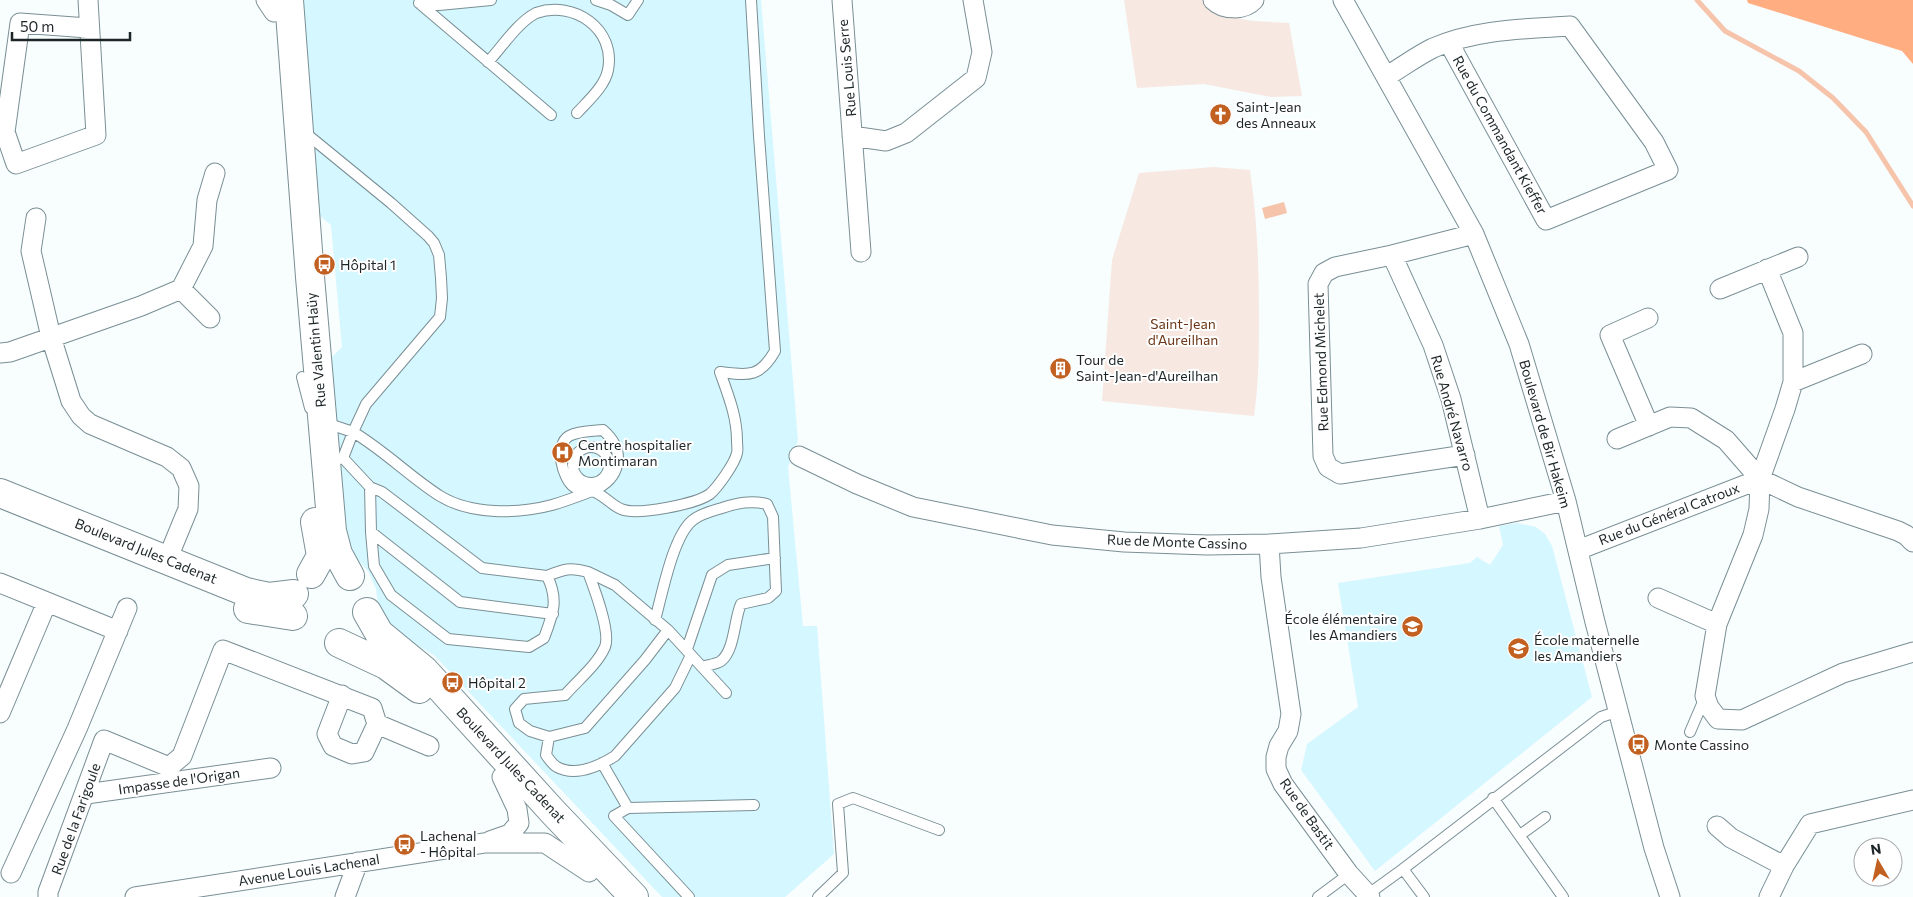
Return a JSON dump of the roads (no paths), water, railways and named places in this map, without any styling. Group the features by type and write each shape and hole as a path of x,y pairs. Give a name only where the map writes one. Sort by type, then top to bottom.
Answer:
{"street":[{"path":"88,0 88,28 96,135 16,164 6,132 20,23 88,28"},
{"name":"Rue Louis Serre","path":"842,0 861,252"},
{"name":"Rue Louis Serre","path":"852,136 886,141 906,134 976,78 982,52 973,0"},
{"path":"1213,0 1215,3 1231,9 1250,4 1254,0"},
{"name":"Boulevard de Bir Hakeim","path":"1343,0 1474,234 1519,344 1566,501 1654,848 1670,897"},
{"name":"Rue Valentin Haüy","path":"276,3 298,128 322,422 334,459 332,532 338,554 350,576"},
{"name":"Rue Valentin Haüy","path":"276,3 302,377 315,527 321,556 310,618"},
{"name":"Rue du Commandant Kieffer","path":"1387,76 1433,48 1449,43 1491,32 1570,26 1654,142 1668,170 1546,220 1449,43"},
{"path":"0,353 10,352 141,306 182,288 203,246 207,200 215,173"},
{"path":"36,218 31,251 51,337 71,401 81,416 90,424 167,457 181,468 189,486 188,510 167,560"},
{"name":"Rue Edmond Michelet","path":"1465,455 1340,474 1328,467 1323,456 1318,284 1324,273 1335,266 1474,234"},
{"name":"Rue André Navarro","path":"1392,254 1433,346 1451,398 1480,519"},
{"path":"1720,289 1798,257"},
{"path":"1767,269 1793,333 1793,382 1760,479 1759,509 1753,534 1716,624 1705,696 1709,707 1718,719 1742,720 1843,673 1913,652"},
{"path":"182,288 210,318"},
{"path":"1648,318 1610,336 1648,426"},
{"path":"1793,382 1862,354"},
{"path":"1617,439 1670,418 1690,418 1726,440 1760,479 1798,497 1898,531 1906,535 1913,542"},
{"name":"Rue de Monte Cassino","path":"799,456 857,484 913,507 1052,535 1124,542 1207,545 1269,544 1362,538 1480,519 1566,501"},
{"name":"Rue du Général Catroux","path":"1578,550 1760,479"},
{"name":"Boulevard Jules Cadenat","path":"0,493 246,592 269,597 310,618 409,680 433,702 613,897"},
{"name":"Boulevard Jules Cadenat","path":"0,511 239,606 261,612 310,618"},
{"name":"Rue de Bastit","path":"1269,544 1271,577 1291,714 1288,731 1279,746 1276,769 1283,784 1349,874 1369,896"},
{"path":"350,576 343,572 329,570 310,618 355,634 362,626 367,612"},
{"name":"Boulevard Jules Cadenat","path":"350,576 364,591 367,612 378,633 424,670 553,812 634,897"},
{"path":"0,583 118,631"},
{"path":"1658,598 1716,624"},
{"path":"0,713 5,685 47,602"},
{"path":"11,873 77,729 127,608"},
{"path":"77,729 104,740 166,775 182,756 223,650 342,695 372,708 377,724 364,752 352,754 333,746 327,734 342,695"},
{"path":"377,724 429,746"},
{"name":"Rue de la Farigoule","path":"48,897 48,892 86,794 104,740"},
{"name":"Impasse de l'Origan","path":"86,794 166,775 271,768"},
{"name":"Avenue Louis Lachenal","path":"484,843 510,834 519,822 517,809 502,777"},
{"path":"1769,897 1784,866 1810,824 1913,800"},
{"path":"1718,826 1731,838 1784,866"},
{"name":"Avenue Louis Lachenal","path":"135,897 187,893 358,862 484,843 545,843 589,872"},
{"path":"345,897 358,862"}],"lane":[{"path":"416,2 439,4 491,0"},
{"path":"596,0 611,5 628,15 638,0"},
{"path":"592,487 622,510 654,510 688,503 709,494 724,476 738,453 737,427 734,412 720,372 748,375 763,368 775,351 751,0"},
{"path":"416,2 551,115"},
{"path":"488,62 525,21 536,14 551,7 563,7 585,15 603,34 608,54 608,71 601,84 577,113"},
{"path":"298,128 391,203 428,236 439,255 442,298 440,317 366,404 353,432 334,459"},
{"path":"302,377 312,416 316,455 334,459 370,488 382,492 482,568 547,576 563,569 573,568 588,572 616,585 668,630 726,693"},
{"path":"322,422 353,432 440,496 463,507 501,512 552,505 608,482 617,467 617,450 616,445 603,430 572,434 566,438 561,454 565,473 570,482 580,490 592,487"},
{"path":"370,488 374,566 391,594 448,639 529,647 544,638 553,614 554,590 547,576"},
{"path":"655,620 678,538 692,520 706,513 736,504 755,501 767,504 773,517 776,591 768,598 741,604 737,613 729,651 721,661 702,667"},
{"path":"371,532 460,602 553,614"},
{"path":"549,737 546,755 555,766 570,772 602,764 615,756 675,688 689,652 712,575 728,565 775,558"},
{"path":"588,572 602,612 606,645 597,660 565,695 524,699 515,709 519,723 530,731 549,737 585,728 645,660 668,630"},
{"path":"1690,732 1705,696"},
{"path":"1369,896 1493,798 1601,717 1619,711"},
{"path":"602,764 628,808"},
{"path":"818,897 842,873 838,804 853,798 939,830"},
{"path":"1493,798 1563,897"},
{"path":"689,897 614,816 628,808 754,805"},
{"path":"1520,835 1545,817"},
{"path":"1403,868 1424,897"},
{"path":"1318,897 1349,874"}],"waterway":[{"path":"1697,0 1725,31 1799,71 1833,98 1866,132 1913,206"}],"place":[{"name":"Saint-Jean des Anneaux","path":"1220,115"},
{"name":"Hôpital 1","path":"324,265"},
{"name":"Tour de Saint-Jean-d'Aureilhan","path":"1060,368"},
{"name":"Centre hospitalier Montimaran","path":"562,453"},
{"name":"École élémentaire les Amandiers","path":"1413,627"},
{"name":"École maternelle les Amandiers","path":"1518,648"},
{"name":"Hôpital 2","path":"452,683"},
{"name":"Monte Cassino","path":"1638,745"},
{"name":"Lachenal - Hôpital","path":"404,844"}],"park label":[{"name":"Saint-Jean d'Aureilhan","path":"1183,332"}]}
